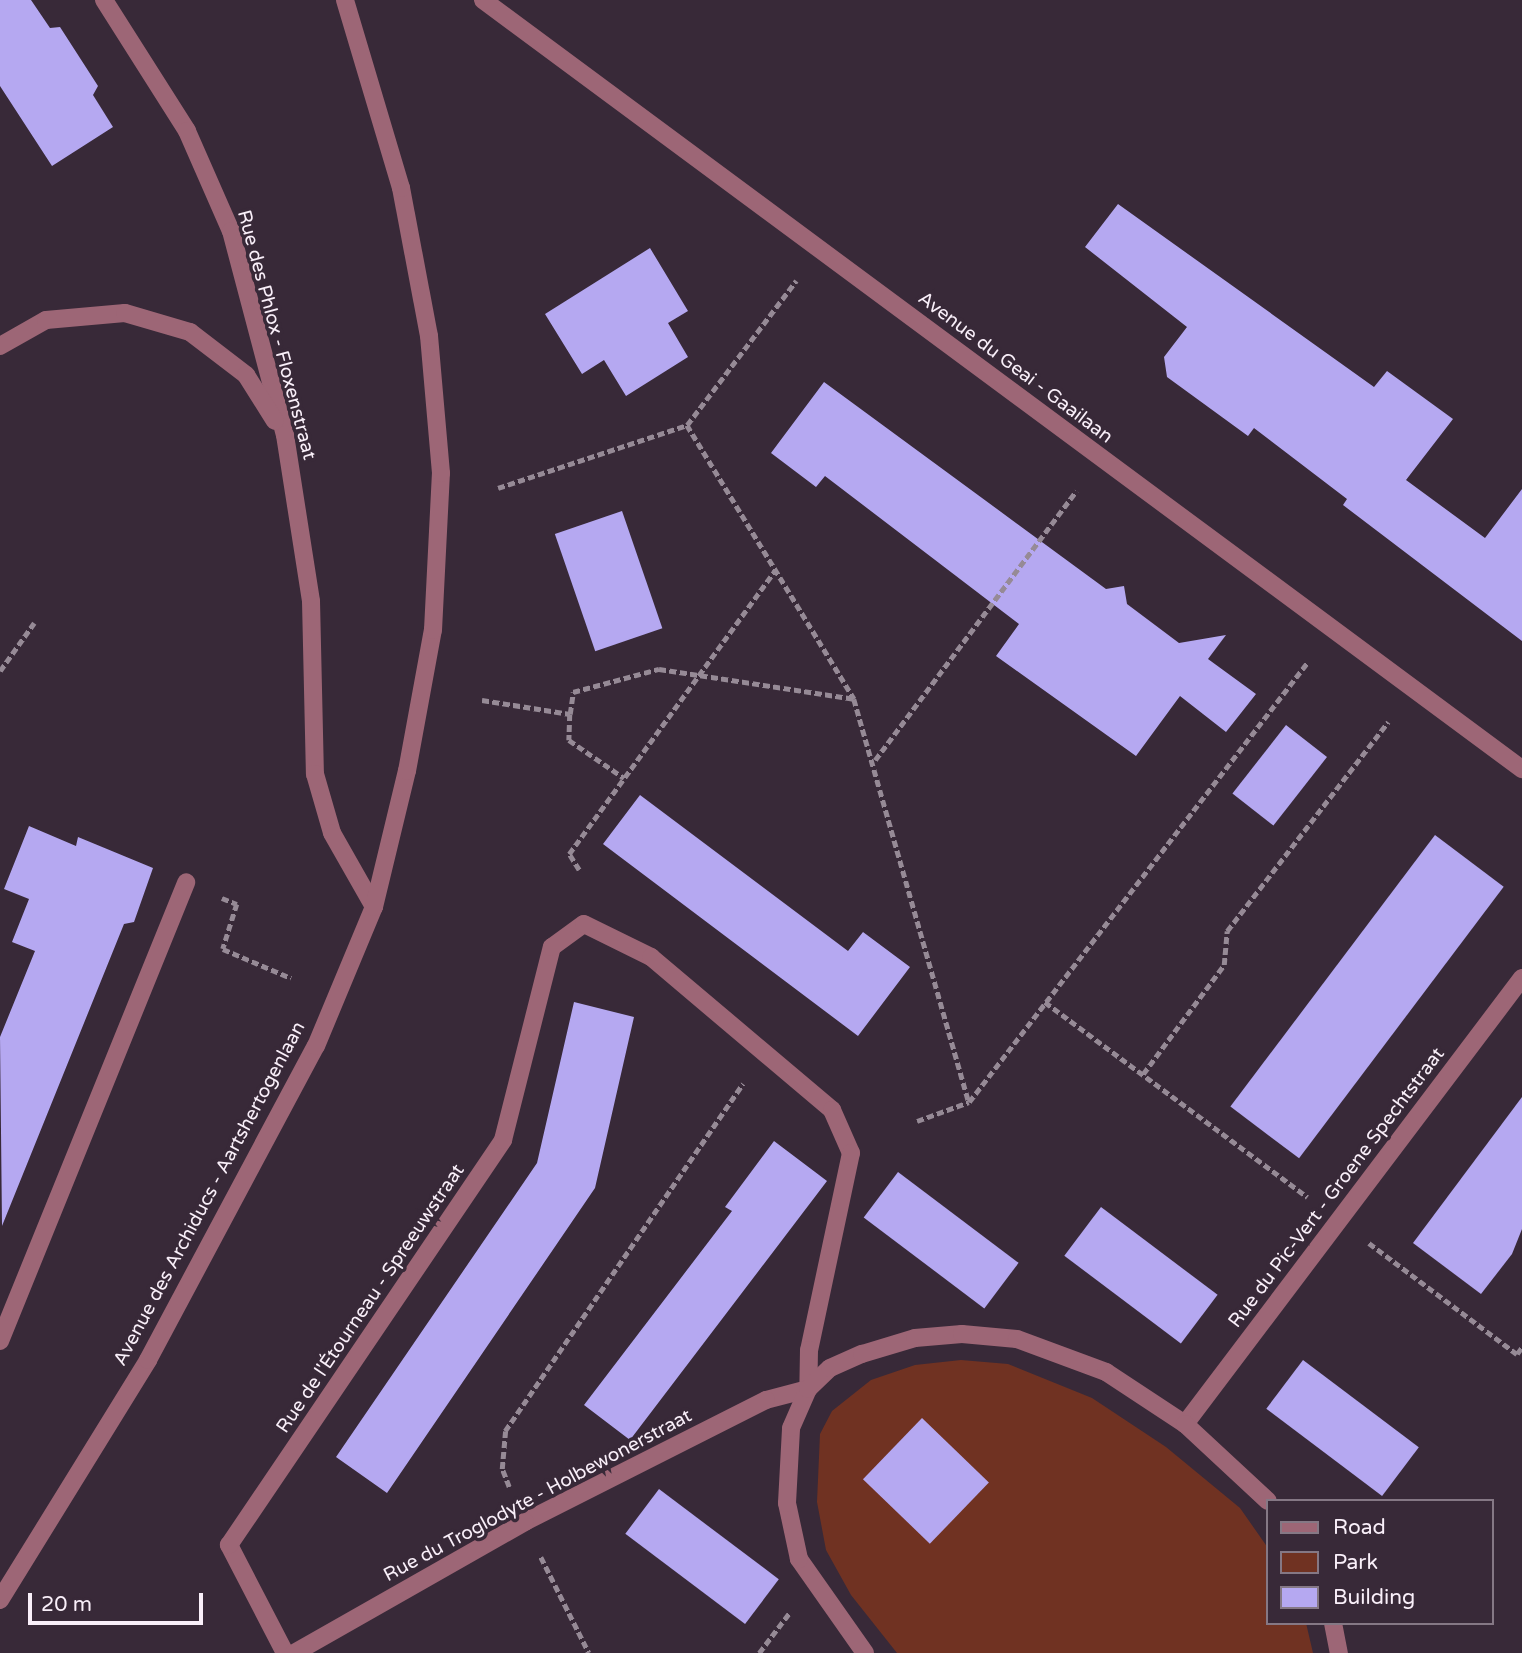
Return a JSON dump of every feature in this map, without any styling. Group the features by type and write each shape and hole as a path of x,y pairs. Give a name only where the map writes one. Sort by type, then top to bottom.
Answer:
{"street":[{"name":"Rue des Phlox - Floxenstraat","path":"104,0 187,131 231,231 285,435 311,601 315,774 332,833 374,906"},
{"name":"Avenue des Archiducs - Aartshertogenlaan","path":"0,1600 148,1360 257,1160 316,1046 374,906 433,630 441,473 429,336 401,188 345,0"},
{"name":"Avenue du Geai - Gaailaan","path":"483,0 1522,769"},
{"path":"0,346 46,320 78,314 125,313 190,332 246,375 285,435"},
{"path":"0,1341 186,882"},
{"name":"Rue de l'Étourneau - Spreeuwstraat","path":"285,1653 229,1545 503,1140 552,947 584,923 651,957 766,1051"},
{"name":"Rue du Pic-Vert - Groene Spechtstraat","path":"1185,1424 1522,978"},
{"path":"766,1051 832,1110 851,1153 809,1350 808,1389 791,1429 787,1503 799,1559 866,1653"},
{"path":"808,1389 830,1368 902,1342 989,1336 1017,1339 1106,1372 1185,1424 1266,1499"},
{"name":"Rue du Troglodyte - Holbewonerstraat","path":"294,1653 525,1522 766,1400 808,1389"},
{"path":"1333,1625 1339,1653"}],"path":[{"path":"498,488 687,425 796,281"},
{"path":"687,425 854,699 874,761 969,1102"},
{"path":"874,761 1076,491"},
{"path":"579,870 569,854 775,570"},
{"path":"0,671 34,623"},
{"path":"917,1121 969,1102 1307,663"},
{"path":"625,778 569,740 573,692 628,674 702,672 854,699"},
{"path":"482,700 570,714"},
{"path":"1143,1074 1224,965 1227,931 1388,723"},
{"path":"186,882 237,904 223,949 291,978"},
{"path":"1045,1002 1320,1206"},
{"path":"511,1492 502,1469 505,1431 766,1051"},
{"path":"1363,1238 1519,1354 1522,1347"},
{"path":"537,1549 589,1653"},
{"path":"759,1653 796,1602"}],"green space":[{"path":"961,1360 1008,1364 1092,1398 1166,1447 1240,1508 1266,1545 1266,1625 1306,1625 1313,1653 897,1653 851,1595 826,1550 817,1502 820,1434 832,1411 871,1380 915,1365"}],"building":[{"path":"0,0 31,0 50,28 60,27 98,86 93,95 113,127 52,166 0,86"},
{"path":"1118,204 1374,387 1387,371 1453,419 1406,480 1485,538 1522,489 1522,641 1343,505 1347,499 1254,428 1248,436 1167,377 1164,357 1187,327 1085,247"},
{"path":"650,248 688,311 668,323 688,357 626,396 604,360 582,374 545,314"},
{"path":"824,382 1106,589 1124,586 1127,604 1179,643 1226,635 1208,659 1256,694 1226,732 1180,696 1136,756 996,656 1019,624 825,476 816,487 771,453"},
{"path":"622,511 662,628 595,651 555,534"},
{"path":"1286,725 1327,757 1273,826 1232,794"},
{"path":"640,795 848,951 863,932 910,967 858,1036 603,844"},
{"path":"29,826 76,846 78,837 153,868 134,922 124,924 2,1226 0,1037 35,951 12,942 29,899 4,889"},
{"path":"1435,835 1504,887 1299,1158 1230,1107"},
{"path":"574,1002 634,1017 595,1188 387,1493 336,1457 537,1163"},
{"path":"1522,1097 1522,1229 1512,1254 1481,1294 1413,1243"},
{"path":"774,1141 827,1181 630,1440 584,1405 732,1211 725,1207"},
{"path":"898,1172 1019,1263 984,1308 864,1218"},
{"path":"1101,1207 1218,1295 1181,1344 1064,1256"},
{"path":"1303,1360 1419,1447 1382,1496 1266,1409"},
{"path":"922,1418 989,1483 930,1544 863,1479"},
{"path":"659,1489 779,1579 745,1624 625,1534"}]}
